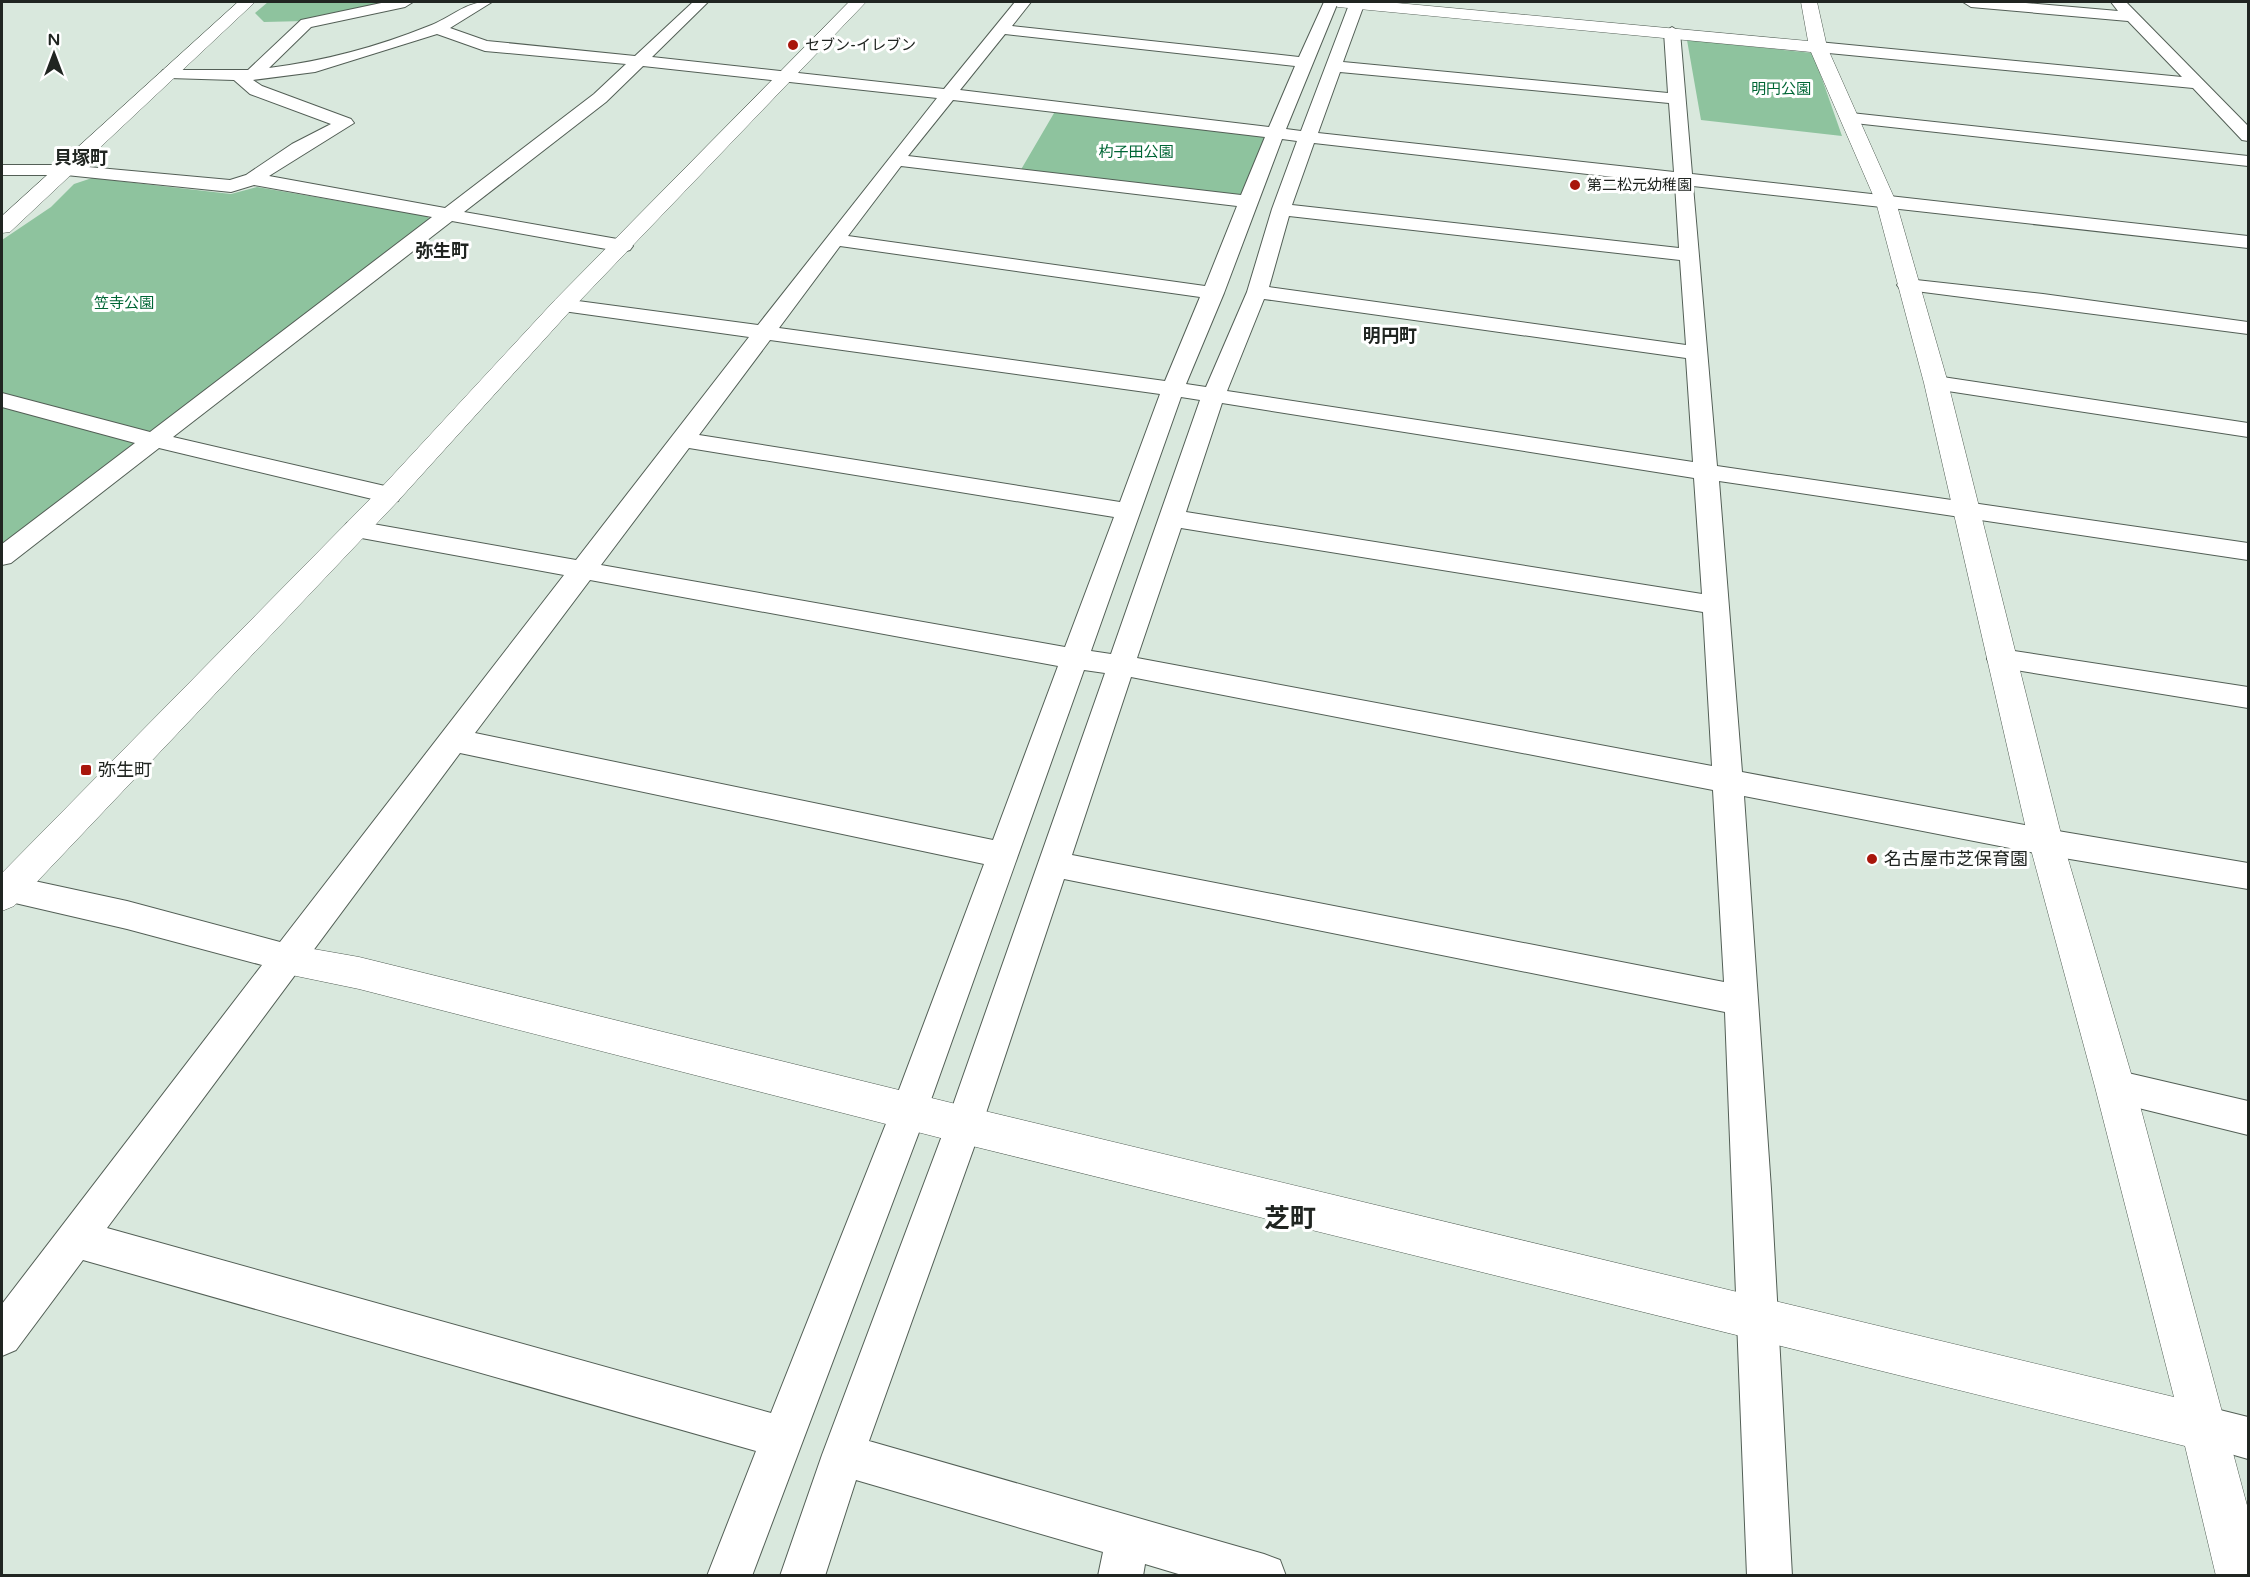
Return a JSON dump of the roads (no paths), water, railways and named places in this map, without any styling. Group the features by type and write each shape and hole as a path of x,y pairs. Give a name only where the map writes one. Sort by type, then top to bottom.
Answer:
{"street":[{"path":"2,226 66,170 247,2"},
{"path":"246,76 306,23 405,2"},
{"path":"169,73 246,76 315,67 379,49 437,29 484,2"},
{"path":"2,557 600,98 701,2"},
{"path":"4,890 389,495 563,305 858,2"},
{"path":"2,1336 285,960 948,93 1023,2"},
{"path":"729,1575 909,1111 1173,389 1214,293 1303,62 1331,2"},
{"path":"802,1575 843,1455 964,1125 1213,396 1257,292 1281,209 1333,66 1350,2 2198,84"},
{"path":"1809,2 1818,47 1886,202 1907,285 1936,383 2046,842 2115,1087 2241,1575"},
{"path":"1971,2 2133,17"},
{"path":"2118,2 2248,136"},
{"path":"437,29 485,46 789,75 1307,137 2248,242"},
{"path":"999,29 1303,62"},
{"path":"1672,32 1707,472 1761,1318 1770,1575"},
{"path":"1333,66 1678,99"},
{"path":"2,170 66,170 231,186 253,179 298,148 345,123 256,90 246,76"},
{"path":"1851,118 2248,161"},
{"path":"898,160 1250,202"},
{"path":"253,179 622,246"},
{"path":"1281,209 1690,255"},
{"path":"837,240 1214,293"},
{"path":"1907,285 2043,300 2248,328"},
{"path":"1257,292 1698,353"},
{"path":"563,305 767,331 1173,389 1707,472 2248,551"},
{"path":"1936,383 2248,430"},
{"path":"2,400 154,440 389,495"},
{"path":"683,441 1128,511"},
{"path":"1172,518 1715,605"},
{"path":"356,529 1121,665 2046,842 2248,876"},
{"path":"2001,659 2248,698"},
{"path":"453,740 1002,855"},
{"path":"1053,864 1740,1000"},
{"path":"4,890 127,915 264,950 285,960 359,973 964,1125 2248,1438"},
{"path":"2115,1087 2248,1118"},
{"path":"76,1239 782,1437"},
{"path":"843,1455 1124,1556 1264,1575"}],"place":[{"name":"セブン-イレブン","path":"793,45"},
{"name":"第二松元幼稚園","path":"1575,185"},
{"name":"弥生町","path":"86,770"},
{"name":"名古屋市芝保育園","path":"1872,859"}],"district":[{"name":"貝塚町","path":"81,158"},
{"name":"弥生町","path":"442,251"},
{"name":"明円町","path":"1390,336"},
{"name":"芝町","path":"1290,1218"}],"park label":[{"name":"明円公園","path":"1781,89"},
{"name":"杓子田公園","path":"1136,152"},
{"name":"笠寺公園","path":"124,303"}]}
